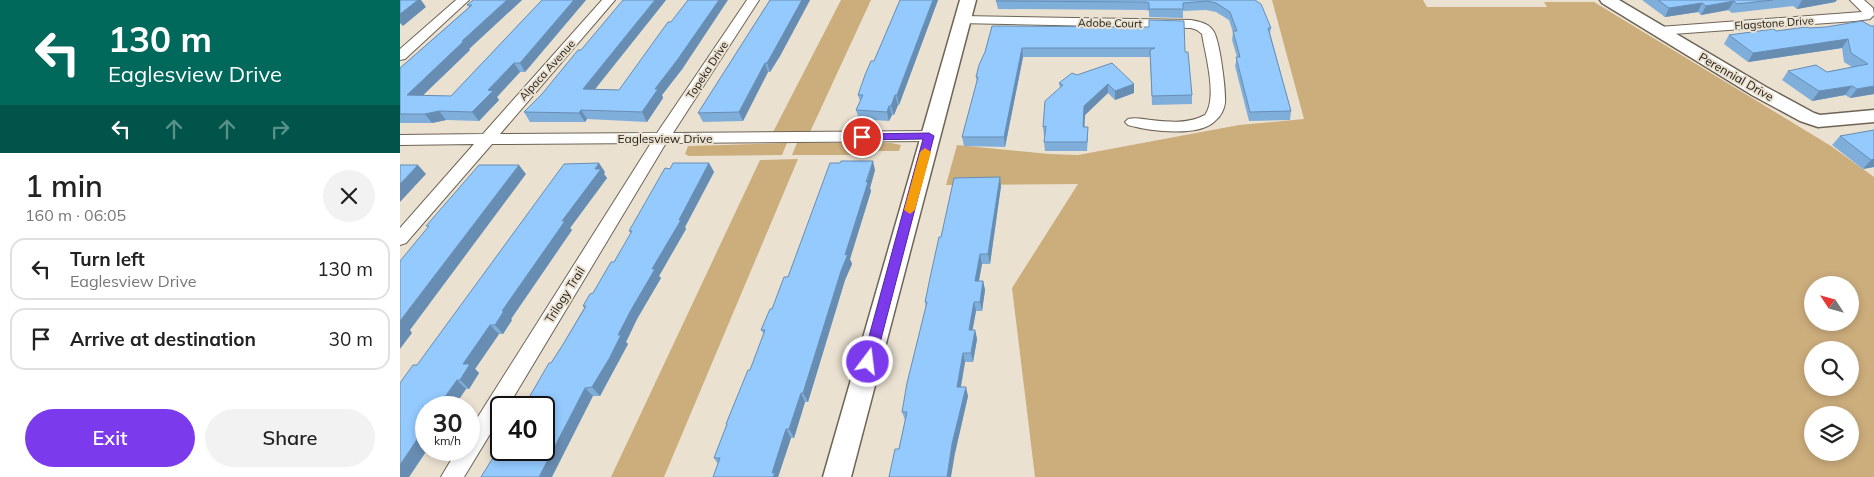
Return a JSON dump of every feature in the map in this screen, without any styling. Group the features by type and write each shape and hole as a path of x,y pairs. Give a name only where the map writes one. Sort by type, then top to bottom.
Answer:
{"street":[{"path":"400,56 464,0"},
{"name":"Alpaca Avenue","path":"400,238 609,0"},
{"name":"Topeka Drive","path":"661,139 754,0"},
{"path":"837,477 929,136 968,0"},
{"name":"Perennial Drive","path":"1608,0 1759,91 1807,117 1818,120 1874,116"},
{"name":"Flagstone Drive","path":"1659,31 1828,19 1865,16 1869,14 1868,8 1856,0"},
{"name":"Adobe Court","path":"962,20 1192,24 1206,30 1218,98 1215,112 1198,124 1164,126 1133,122"},
{"name":"Eaglesview Drive","path":"400,140 929,136"},
{"name":"Trilogy Trail","path":"480,432 661,139"},
{"name":"Trilogy Trail","path":"452,477 462,461"}],"shaded area":[{"path":"841,0 871,0 810,132 773,132"},
{"path":"1272,0 1423,0 1427,7 1547,7 1544,2 1594,2 1831,146 1874,177 1874,477 1035,477 1012,288 1078,184 946,185 957,145 1078,155 1239,125 1304,119"},
{"path":"787,143 782,155 689,156 685,154 688,146"},
{"path":"797,143 891,143 901,145 899,151 877,151 859,155 792,155"},
{"path":"798,159 664,477 611,477 760,160"}],"building":[{"path":"400,0 418,0 400,14"},
{"path":"473,0 507,0 407,95 451,96 542,0 574,0 520,63 514,63 488,90 493,91 472,112 439,111 425,114 400,114 400,68 472,5 467,5"},
{"path":"623,0 655,0 583,89 619,90 668,22 671,22 688,0 719,0 655,89 658,89 642,112 581,110 579,113 524,112 542,94 578,50 581,50"},
{"path":"770,0 802,0 739,112 698,113"},
{"path":"900,0 933,0 897,95 895,95 887,112 856,110 863,95 858,95 865,75 871,61 874,61"},
{"path":"997,0 1255,0 1261,4 1271,28 1268,28 1291,111 1250,112 1236,57 1240,57 1233,31 1237,31 1230,12 1216,3 1207,1 1183,3 1183,9 1149,9 1149,3 1146,2"},
{"path":"1658,0 1773,0 1737,4 1734,1 1706,6 1702,3 1669,8"},
{"path":"1149,20 1184,21 1185,52 1188,52 1192,95 1152,96 1150,50 1155,48 1022,48 1004,137 962,137 978,77 976,77 979,65 985,52 992,26 1149,27"},
{"path":"1862,21 1874,26 1874,86 1857,89 1852,86 1819,91 1788,71 1816,65 1827,72 1868,64 1851,53 1848,39 1753,53 1729,35 1774,29 1776,31 1806,27 1826,27"},
{"path":"1112,63 1134,84 1115,91 1108,84 1084,106 1083,127 1088,127 1087,142 1044,142 1046,126 1043,127 1045,101 1063,85 1059,83 1072,73 1077,75"},
{"path":"1874,130 1874,159 1871,160 1840,136"},
{"path":"841,161 873,161 845,255 848,254 803,393 801,393 789,429 786,429 772,473 775,473 773,477 713,477 720,458 714,458 765,330 761,330 770,309 772,309 784,277 788,277 830,163 840,163"},
{"path":"599,163 595,169 601,169 562,221 565,221 502,311 504,311 495,325 490,325 463,364 470,364 460,380 457,380 446,396 415,396 415,442 400,465 400,383 413,365 417,365 564,164"},
{"path":"673,163 709,163 679,220 681,220 652,269 655,269 618,335 621,335 609,359 592,387 585,388 555,446 555,396 530,396 586,306 583,306 590,294 593,293 611,262 614,262 632,231 629,231 665,168 670,169"},
{"path":"400,165 418,165 400,184"},
{"path":"479,165 519,165 400,321 400,261 429,226 426,226"},
{"path":"1000,177 988,254 980,254 975,281 983,281 980,302 974,302 969,330 975,330 971,353 963,353 957,387 966,387 952,444 947,477 889,477 895,449 899,449 907,412 902,412 907,383 954,178"},
{"path":"491,461 547,461 539,477 481,477"}],"slow traffic":[{"path":"910,210 925,152"}],"route":[{"path":"862,137 929,136 868,362"}]}
